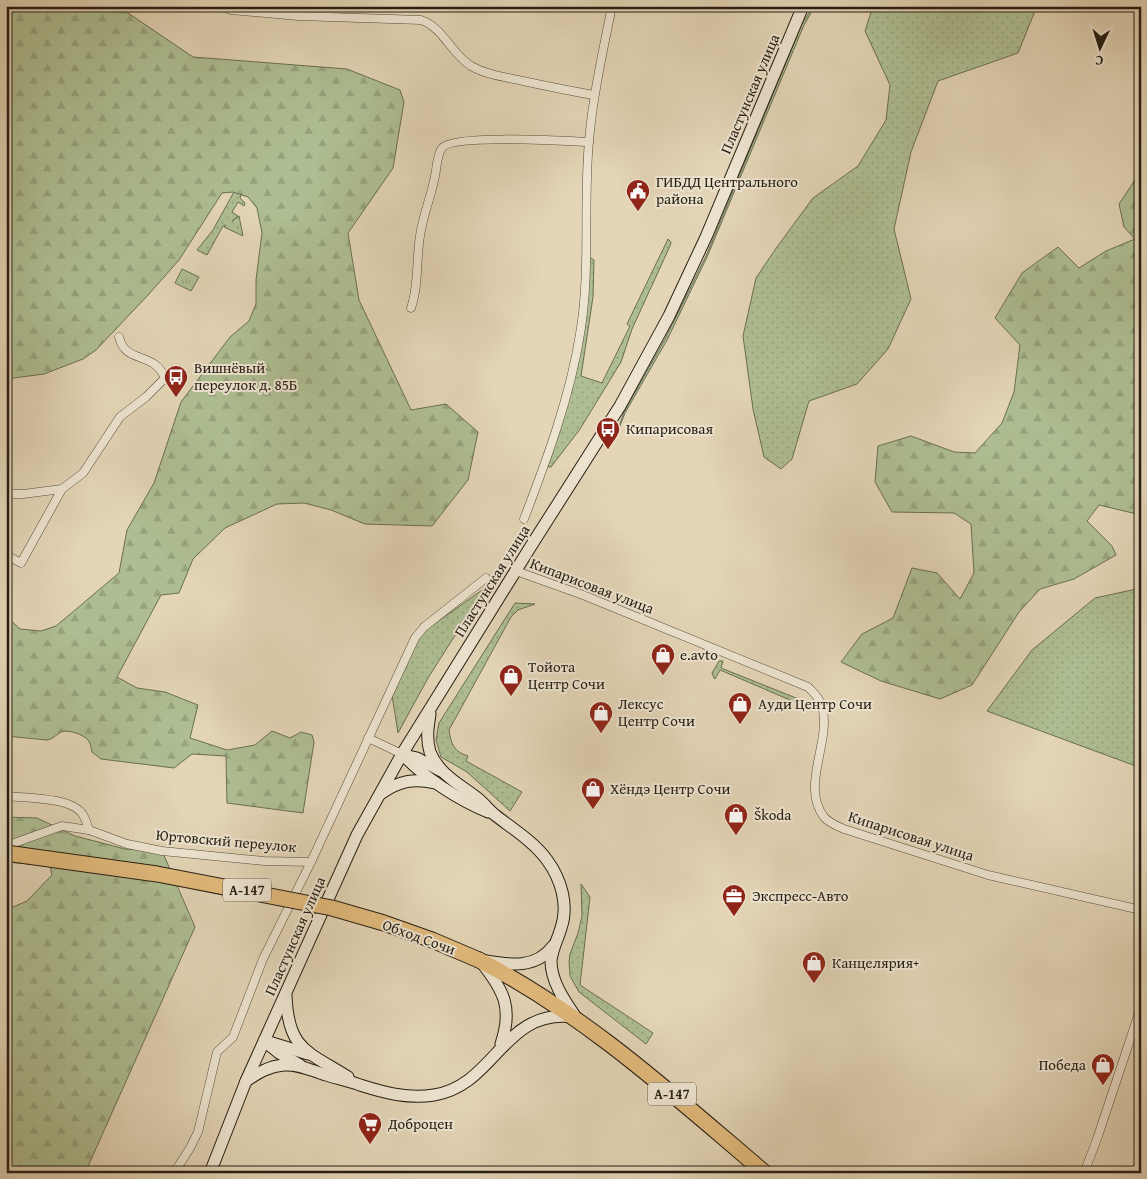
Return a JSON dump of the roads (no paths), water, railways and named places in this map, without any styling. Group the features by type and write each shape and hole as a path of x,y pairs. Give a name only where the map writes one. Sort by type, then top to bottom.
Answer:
{"highway":[{"name":"Обход Сочи","path":"6,853 157,874 332,908 384,923 432,940 479,960 544,996 576,1018 657,1081 765,1173"}],"main road":[{"name":"Пластунская улица","path":"210,1173 246,1081 358,835 402,754 430,708 620,406 669,316 706,237 803,6"},
{"name":"А-147","path":"430,708 427,740 430,752 445,774"},
{"name":"А-147","path":"402,754 417,758 445,774 478,798 494,814 534,846 546,859 558,878 564,898 562,926 552,954 552,972 561,994 576,1018"},
{"name":"А-147","path":"402,754 439,784 471,804 494,814"},
{"name":"А-147","path":"380,795 394,786 413,780 423,780 439,784"},
{"name":"А-147","path":"479,960 521,964 535,961 544,956 556,941"},
{"name":"А-147","path":"479,960 496,982 506,1005 505,1032 500,1048"},
{"name":"А-147","path":"286,992 290,1027 297,1041 308,1054"},
{"name":"А-147","path":"264,1041 279,1053 303,1066 376,1091 418,1097 455,1088 472,1078 484,1068 514,1034 525,1027 554,1017 576,1018"},
{"name":"А-147","path":"264,1041 308,1054 360,1085"},
{"name":"А-147","path":"246,1081 262,1070 284,1065 303,1066"}],"street":[{"path":"219,6 232,10 298,16 421,20 434,27 457,54 470,65 483,72 594,95"},
{"name":"Пластунская улица","path":"524,519 551,446 573,370 580,334 586,256 588,142 594,95 612,6"},
{"path":"411,308 416,285 419,236 423,216 434,184 438,160 442,148 446,144 456,141 494,140 588,142"},
{"path":"6,555 21,562 62,488 83,473 120,417 146,397 165,378 156,364 127,352 121,346 119,337"},
{"path":"6,491 12,494 23,494 62,488"},
{"name":"Кипарисовая улица","path":"516,571 583,595 808,687 822,704 824,730 814,795 824,816 830,822 844,829 988,875 1141,910"},
{"path":"174,1173 198,1132 217,1052 233,1037 263,959 311,862 415,638 424,627 486,578"},
{"path":"368,738 402,754"},
{"path":"6,796 51,800 69,805 82,813 89,830"},
{"name":"Юртовский переулок","path":"6,846 62,826 89,830 127,844 162,851 264,861 311,862"},
{"path":"1084,1173 1141,1007"}],"place":[{"name":"ГИБДД Центрального района","path":"638,212"},
{"name":"Вишнёвый переулок д. 85Б","path":"176,398"},
{"name":"Кипарисовая","path":"608,450"},
{"name":"e.avto","path":"663,676"},
{"name":"Тойота Центр Сочи","path":"511,697"},
{"name":"Ауди Центр Сочи","path":"740,725"},
{"name":"Лексус Центр Сочи","path":"601,734"},
{"name":"Хёндэ Центр Сочи","path":"593,810"},
{"name":"Škoda","path":"736,836"},
{"name":"Экспресс-Авто","path":"734,917"},
{"name":"Канцелярия+","path":"814,984"},
{"name":"Победа","path":"1103,1086"},
{"name":"Доброцен","path":"370,1145"}]}
